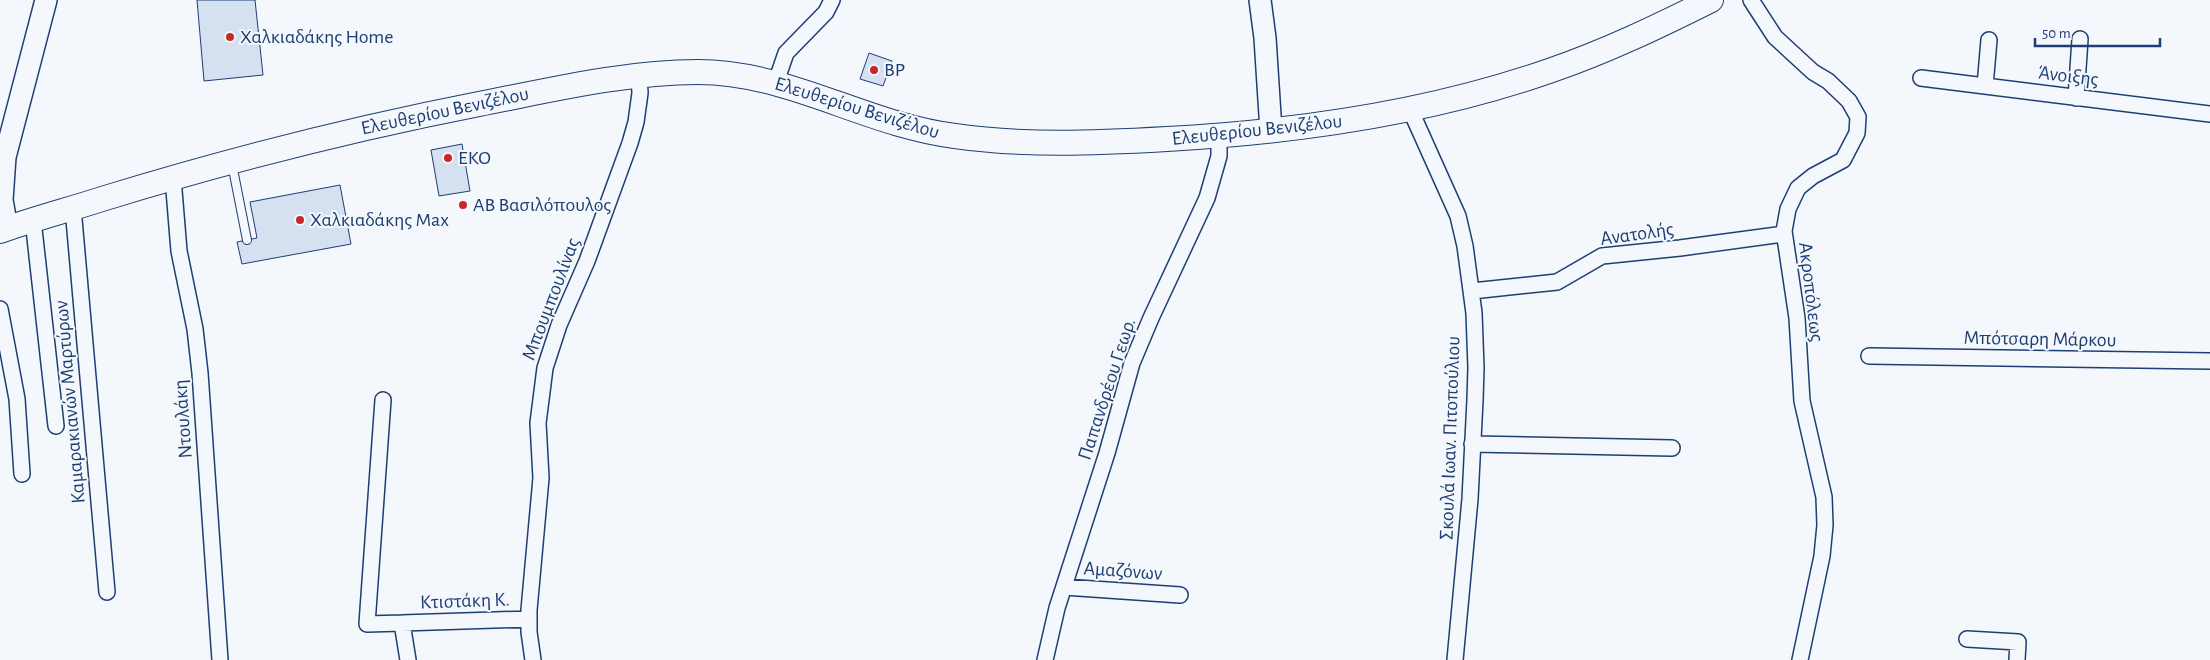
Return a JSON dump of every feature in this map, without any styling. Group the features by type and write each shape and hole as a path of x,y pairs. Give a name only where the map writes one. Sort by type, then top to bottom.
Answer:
{"main road":[{"name":"Ελευθερίου Βενιζέλου","path":"3,230 232,161 371,126 571,86 639,77 701,72 776,82 910,126 957,137 1016,143 1088,144 1271,132 1410,109 1497,88 1569,64 1636,36 1711,0"}],"street":[{"path":"3,230 3,157 46,0"},
{"path":"776,82 786,53 818,22 832,0"},
{"path":"1260,0 1265,38 1271,132"},
{"name":"Ακροπόλεως","path":"1751,0 1776,38 1813,72 1828,81 1849,101 1858,117 1857,133 1843,160 1813,176 1798,188 1788,209 1784,234 1797,318 1803,410 1824,497 1825,524 1822,556 1800,660"},
{"path":"2076,98 2080,39"},
{"path":"1985,86 1989,40"},
{"name":"Μπουμπουλίνας","path":"533,660 529,618 541,478 538,423 545,368 559,325 587,261 630,143 636,122 640,93 639,77"},
{"name":"Άνοιξης","path":"1922,78 2210,114"},
{"name":"Σκουλά Ιωαν. Πιτοπούλιου","path":"1410,109 1458,216 1466,246 1472,292 1476,368 1469,508 1455,660"},
{"name":"Παπανδρέου Γεωρ.","path":"1045,660 1064,587 1110,444 1132,363 1212,184 1219,156 1219,136"},
{"name":"Ντουλάκη","path":"173,178 179,251 195,330 200,373 220,660"},
{"name":"Καμαρακιανών Μαρτύρων","path":"73,208 107,592"},
{"path":"33,220 56,426"},
{"name":"Ανατολής","path":"1472,292 1557,282 1602,256 1784,234"},
{"path":"0,308 17,399 22,474"},
{"name":"Μπότσαρη Μάρκου","path":"1868,356 2210,361"},
{"name":"Κτιστάκη Κ.","path":"383,400 367,624 529,618"},
{"path":"1472,444 1672,448"},
{"name":"Αμαζόνων","path":"1064,587 1180,595"},
{"path":"402,622 408,660"},
{"path":"1967,639 2018,642 2017,660"}],"lane":[{"path":"232,161 247,240"}],"building":[{"name":"Χαλκιαδάκης Home","path":"197,0 255,0 263,75 204,81"},
{"path":"869,53 892,61 883,86 860,79"},
{"path":"462,144 470,191 439,196 431,150"},
{"name":"Χαλκιαδάκης Max","path":"340,185 351,244 242,264 237,242 257,238 250,202"}],"place":[{"name":"Χαλκιαδάκης Home","path":"230,37"},
{"name":"BP","path":"874,70"},
{"name":"EKO","path":"448,158"},
{"name":"ΑΒ Βασιλόπουλος","path":"463,205"},
{"name":"Χαλκιαδάκης Max","path":"300,220"}]}
